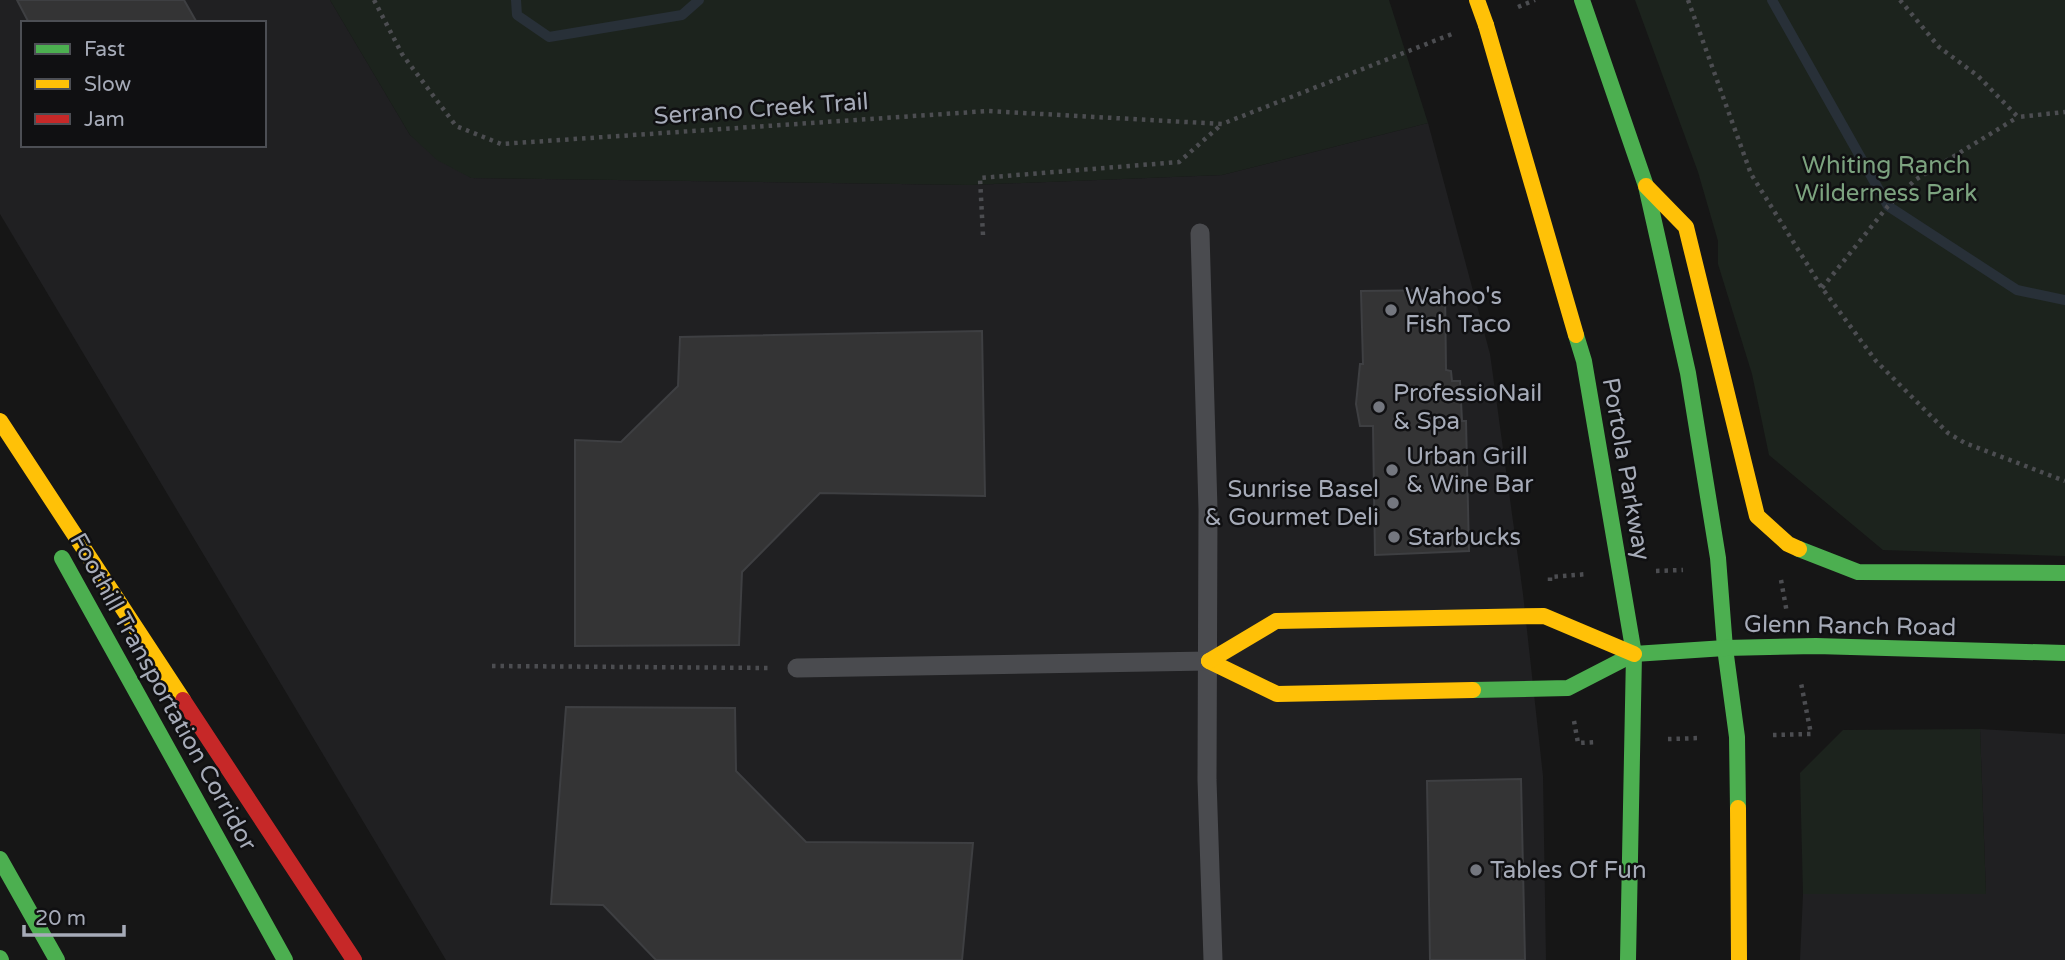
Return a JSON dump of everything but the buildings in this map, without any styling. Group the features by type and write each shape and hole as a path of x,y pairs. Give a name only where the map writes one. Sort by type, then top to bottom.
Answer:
{"main road":[{"name":"Portola Parkway","path":"1477,0 1584,360 1634,654 1628,960"},
{"path":"1582,0 1646,186 1688,373 1718,558 1725,648 1737,737 1739,960"},
{"path":"1646,186 1686,227 1757,516 1788,544 1858,572 2065,573"},
{"path":"0,421 354,960"},
{"path":"0,446 20,483"},
{"name":"Foothill Transportation Corridor","path":"54,544 285,960"},
{"path":"1209,661 1276,621 1544,615 1634,654"},
{"name":"Glenn Ranch Road","path":"1634,654 1816,646 2065,653"},
{"path":"1209,661 1278,694 1568,688 1634,654"},
{"path":"0,859 57,960"}],"lane":[{"path":"1200,233 1209,661 1207,780 1213,960"},
{"path":"797,668 1209,661"}],"path":[{"name":"Serrano Creek Trail","path":"374,0 402,54 456,126 500,144 988,111 1222,124"},
{"path":"1510,10 1535,0"},
{"path":"1688,0 1751,174 1822,289 1876,360 1948,433 1965,443 2065,481"},
{"path":"1900,0 1939,47 1978,76 2018,117"},
{"name":"Serrano Creek Trail","path":"983,234 980,178 1179,162 1222,124 1460,31"},
{"path":"1822,289 1888,206 1915,180 2018,117 2065,113"},
{"path":"492,666 797,668"}],"shaded area":[{"path":"0,0 330,0 410,135 471,178 969,185 1222,175 1428,123 1490,354 1523,594 1543,776 1546,960 446,960 0,214"},
{"path":"1980,729 2065,734 2065,960 1800,960 1803,894 1986,894"}],"green space":[{"path":"330,0 1389,0 1428,123 1222,175 969,185 471,178 437,160 410,135"},
{"name":"Whiting Ranch Wilderness Park","path":"1635,0 2065,0 2065,556 1883,550 1769,455 1752,374 1718,264 1718,241 1698,172"},
{"path":"1980,729 1986,894 1803,894 1800,773 1843,730"}],"waterway":[{"path":"516,0 517,15 549,37 682,15 699,0"},
{"path":"1772,0 1888,206 2017,290 2065,300"}],"traffic: fast":[{"path":"1582,0 1646,186 1688,373 1718,558 1725,648 1737,737 1738,808"},
{"path":"1576,335 1584,361 1634,654 1628,960"},
{"path":"1799,549 1858,572 2065,573"},
{"path":"62,558 285,960"},
{"path":"1473,690 1568,688 1634,654 1725,648 1816,646 2065,653"},
{"path":"0,859 57,960"}],"traffic: slow":[{"path":"1477,0 1486,25"},
{"path":"1486,25 1576,335"},
{"path":"1646,186 1686,227 1757,516 1788,544 1799,549"},
{"path":"0,421 183,700"},
{"path":"1209,661 1276,621 1544,616 1634,654"},
{"path":"1209,661 1277,694 1473,690"},
{"path":"1738,808 1739,960"}],"traffic: jam":[{"path":"183,700 354,960"}],"place":[{"name":"Wahoo's Fish Taco","path":"1391,310"},
{"name":"ProfessioNail & Spa","path":"1379,407"},
{"name":"Urban Grill & Wine Bar","path":"1392,470"},
{"name":"Sunrise Basel & Gourmet Deli","path":"1393,503"},
{"name":"Starbucks","path":"1394,537"},
{"name":"Tables Of Fun","path":"1476,870"}]}
